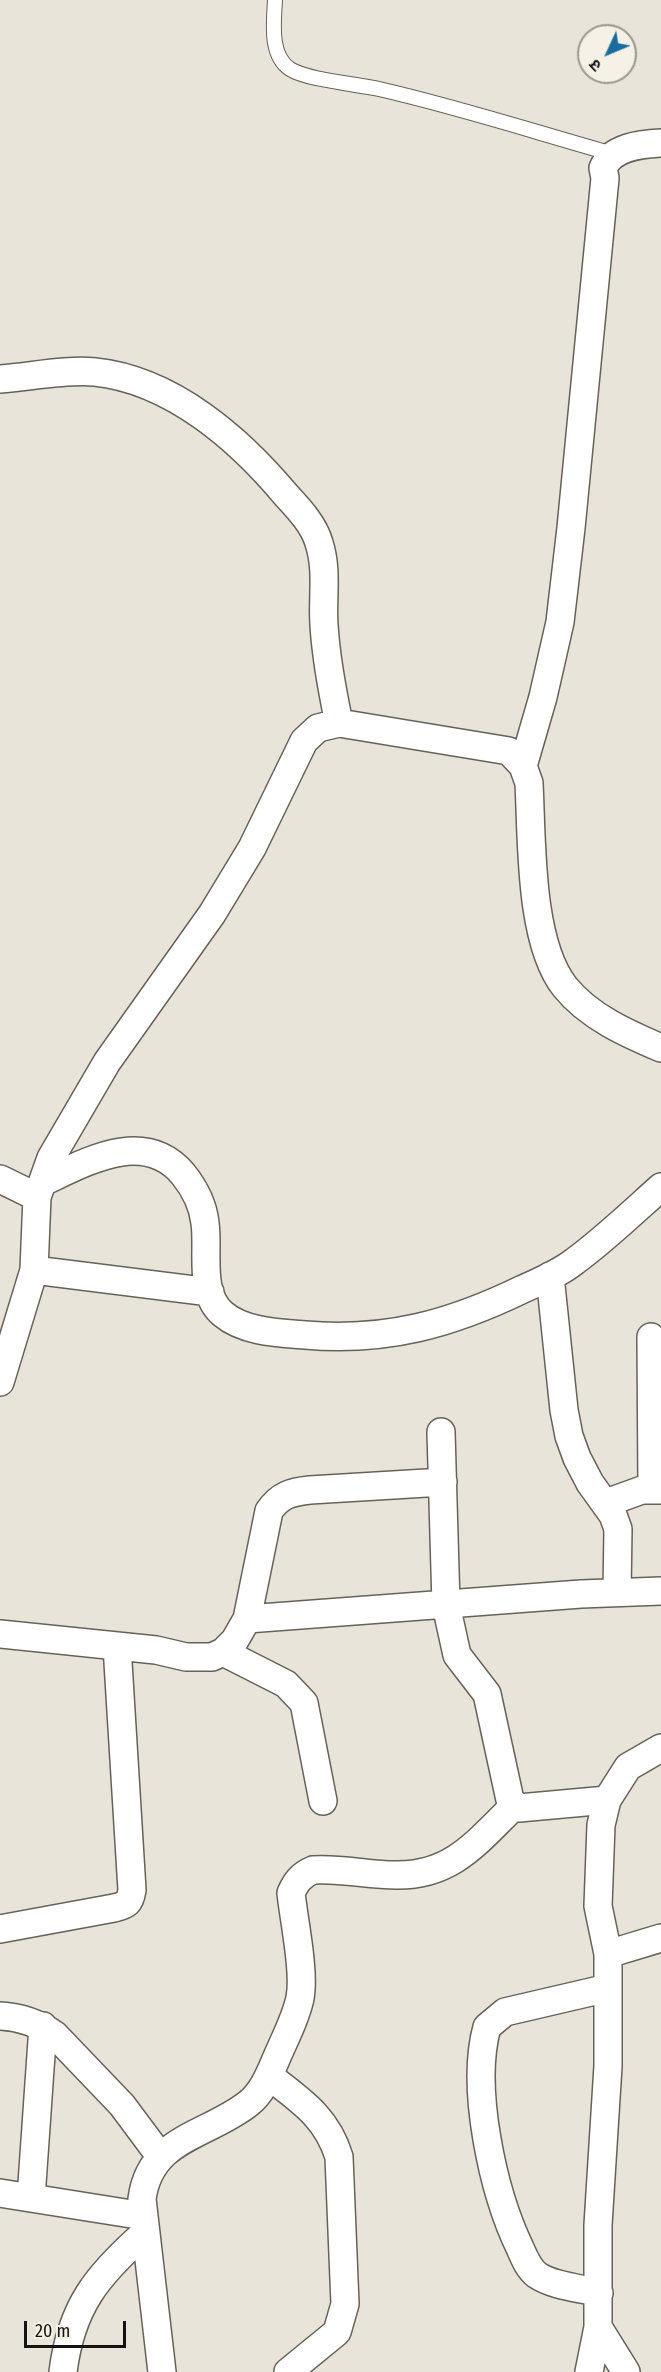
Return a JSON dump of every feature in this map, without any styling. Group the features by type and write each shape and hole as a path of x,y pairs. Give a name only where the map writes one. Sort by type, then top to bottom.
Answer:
{"street":[{"path":"523,766 543,697 560,622 593,309 605,178 603,168 613,154 626,149 661,143"},
{"path":"0,379 94,372 132,380 177,400 235,440 306,518 319,542 326,576 323,622 328,677 339,723"},
{"path":"0,1382 34,1270 40,1190 62,1139 107,1062 189,951 252,848 304,741 318,728 339,723 509,751 523,766 529,783 536,896 547,950 565,987 593,1013 630,1035 661,1048"},
{"path":"0,1179 40,1190 97,1157 115,1153 155,1153 174,1164 199,1196 206,1222 210,1292 213,1302 223,1314 245,1325 272,1332 332,1337 389,1334 450,1321 489,1306 574,1263 661,1187"},
{"path":"34,1270 210,1292"},
{"path":"550,1276 564,1410 577,1458 590,1483 606,1503 618,1529 617,1592"},
{"path":"606,1503 642,1490 656,1490 651,1337"},
{"path":"441,1432 446,1605 457,1655 487,1694 504,1780 514,1806 519,1808 607,1800"},
{"path":"0,1634 117,1646 186,1657 212,1657 223,1652 235,1640 247,1619 269,1511 277,1500 289,1492 443,1482"},
{"path":"247,1619 617,1592 661,1591"},
{"path":"0,1929 125,1906 130,1901 132,1890 117,1646"},
{"path":"223,1652 286,1684 304,1703 323,1801"},
{"path":"589,2372 598,2327 598,2225 608,2066 608,1954 598,1906 597,1888 601,1825 607,1800 628,1767 661,1748"},
{"path":"162,2372 145,2225 144,2185 160,2156 249,2103 269,2076 297,2011 301,1995 302,1980 291,1893 303,1874 325,1869 396,1875 435,1870 462,1856 514,1806"},
{"path":"608,1954 661,1938"},
{"path":"599,2293 537,2275 528,2266 509,2226 494,2175 481,2071 487,2027 505,2012 608,1989"},
{"path":"0,2016 24,2019 43,2026 55,2035 102,2083 160,2156"},
{"path":"31,2198 43,2026"},
{"path":"269,2076 317,2114 334,2143 339,2157 345,2304 337,2332 288,2372"},
{"path":"0,2193 145,2225"},
{"path":"63,2372 71,2327 79,2309 93,2287 145,2225"},
{"path":"598,2327 626,2372"}],"lane":[{"path":"275,0 274,30 277,48 282,61 290,69 303,74 380,89 613,154"}]}
